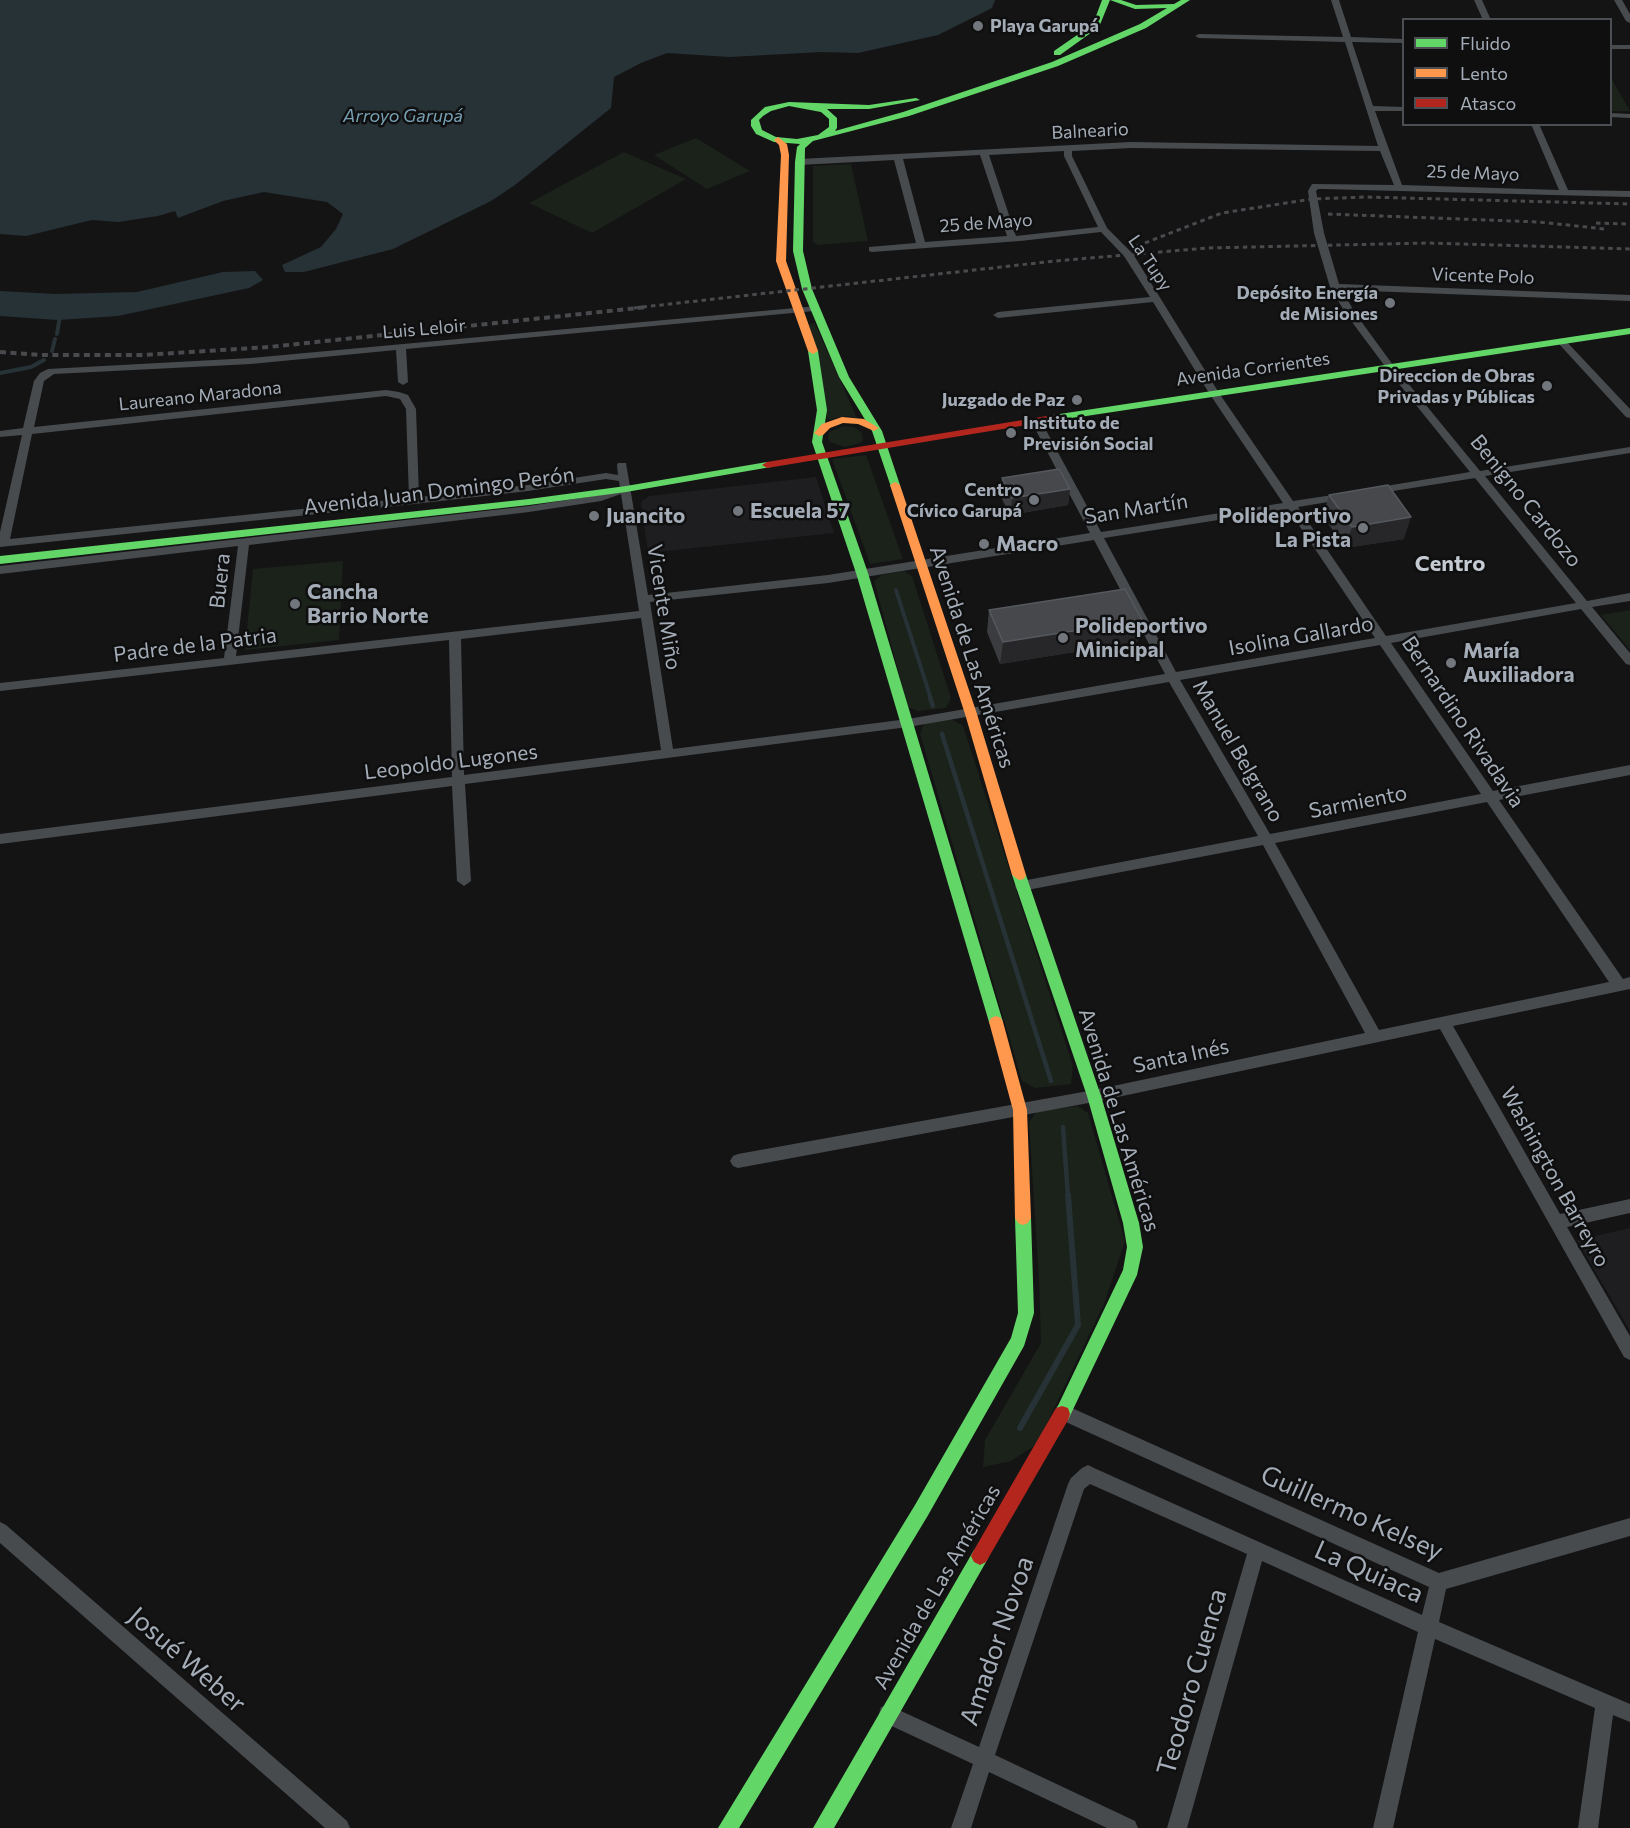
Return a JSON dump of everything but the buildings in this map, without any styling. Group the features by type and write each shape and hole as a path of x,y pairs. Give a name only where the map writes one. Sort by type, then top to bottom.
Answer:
{"main road":[{"path":"728,1828 921,1511 1018,1341 1026,1314 1020,1110 908,723 820,445 821,392 814,355 781,261 785,155 783,144 759,132 755,126 755,120 760,114 777,106 869,107 911,101 947,92 1066,48 1091,30 1102,16 1106,0"},
{"path":"1113,0 1135,7 1182,2"},
{"path":"778,140 815,139 906,114 1055,64 1118,38 1182,2"},
{"path":"799,162 801,147 832,128 833,118 824,110 812,106"},
{"name":"Avenida de Las Américas","path":"799,162 798,251 802,271 814,308 844,377 874,428 881,445 971,714 1022,886 1094,1096 1131,1223 1135,1247 1131,1270 1063,1412 823,1828"},
{"name":"Avenida Corrientes","path":"881,445 1630,332"},
{"path":"820,445 826,426 842,420 861,421 874,428"},
{"name":"Avenida Juan Domingo Perón","path":"1,546 414,509 528,495 820,445 881,445"},
{"name":"Avenida Juan Domingo Perón","path":"0,560 415,516 624,478"}],"street":[{"path":"1335,0 1383,149 1400,188"},
{"path":"1478,0 1486,18"},
{"path":"1618,0 1630,21"},
{"path":"1199,36 1402,41"},
{"path":"1612,47 1630,47"},
{"path":"1371,108 1402,109"},
{"path":"1612,115 1630,116"},
{"path":"1536,126 1565,193"},
{"name":"Balneario","path":"799,162 1131,145 1383,149"},
{"name":"La Tupy","path":"1068,148 1068,156 1103,229 1128,254 1214,393"},
{"path":"984,153 1012,238"},
{"path":"898,158 921,244"},
{"name":"25 de Mayo","path":"1315,186 1630,194"},
{"name":"Benigno Cardozo","path":"1315,186 1312,191 1312,200 1335,287 1351,314 1390,367 1630,661"},
{"name":"25 de Mayo","path":"872,249 1103,229"},
{"name":"Vicente Polo","path":"1335,287 1630,298"},
{"path":"998,315 1154,299"},
{"name":"Luis Leloir","path":"28,430 39,381 52,371 251,362 814,308"},
{"path":"1562,342 1630,415"},
{"path":"400,348 403,382"},
{"name":"Laureano Maradona","path":"0,434 386,393 404,397 411,409 414,501"},
{"name":"Bernardino Rivadavia","path":"1214,393 1490,796 1624,984"},
{"name":"Manuel Belgrano","path":"1036,421 1173,678 1266,839 1375,1037"},
{"path":"28,430 1,546 528,488 606,476 624,478"},
{"name":"San Martín","path":"862,573 1630,450"},
{"path":"0,570 529,509 601,498 624,478"},
{"name":"Vicente Miño","path":"624,478 668,754"},
{"name":"Buera","path":"230,661 244,542"},
{"path":"643,599 862,573"},
{"name":"Isolina Gallardo","path":"908,723 971,714 1630,597"},
{"name":"Padre de la Patria","path":"0,687 646,614"},
{"path":"455,635 458,781 464,881"},
{"name":"Leopoldo Lugones","path":"0,838 908,723"},
{"name":"Sarmiento","path":"1022,886 1630,770"},
{"name":"Santa Inés","path":"738,1161 1094,1096 1624,984"},
{"name":"Washington Barreyro","path":"1443,1022 1630,1352"},
{"path":"1557,1222 1630,1206"},
{"name":"Guillermo Kelsey","path":"1063,1412 1439,1582 1630,1527"},
{"name":"La Quiaca","path":"1088,1474 1428,1627 1630,1713"},
{"name":"Amador Novoa","path":"961,1828 1077,1484 1088,1474"},
{"name":"Josué Weber","path":"0,1531 340,1828"},
{"name":"Teodoro Cuenca","path":"1177,1828 1257,1550"},
{"path":"1383,1828 1439,1582"},
{"path":"1588,1828 1605,1703"},
{"path":"888,1714 982,1761 1128,1828"}],"shaded area":[{"path":"1612,80 1630,111 1612,111"},
{"path":"696,138 750,171 707,189 654,155"},
{"path":"624,152 686,179 592,233 529,203"},
{"path":"851,164 868,241 818,245 813,242 813,166"},
{"path":"815,324 857,418 847,416 827,420 809,325"},
{"path":"843,426 854,427 862,433 863,440 845,447 830,442 829,432"},
{"path":"866,455 903,559 870,564 832,459"},
{"path":"816,477 834,533 648,553 641,502 649,496"},
{"name":"Cancha Barrio Norte","path":"343,561 339,640 245,650 253,569"},
{"path":"904,571 912,576 951,698 946,708 918,711 908,707 874,581 882,575"},
{"path":"1630,610 1630,650 1601,615"},
{"path":"950,718 963,726 1073,1066 1071,1084 1035,1088 1022,1081 920,734 924,723"},
{"path":"1078,1106 1088,1113 1125,1241 1104,1304 1037,1444 1011,1461 983,1467 985,1440 1041,1343 1029,1122 1037,1111"},
{"path":"1630,1228 1630,1331 1577,1240"}],"water":[{"name":"Arroyo Garupá","path":"0,0 995,0 992,8 938,35 858,53 821,52 730,57 667,53 614,77 611,108 515,185 491,201 393,249 304,272 285,272 282,265 321,247 336,229 343,214 327,202 264,192 223,201 178,218 175,211 118,222 92,220 26,236 0,234"},
{"path":"255,271 263,280 249,288 118,316 58,320 0,316 0,291 55,294 137,292 223,272"}],"waterway":[{"path":"57,334 60,316"},
{"path":"52,351 55,339"},
{"path":"0,373 31,367 44,360"},
{"path":"896,590 931,699"},
{"path":"930,698 933,706"},
{"path":"942,734 1051,1081"},
{"path":"1063,1127 1068,1197"},
{"path":"1020,1428 1078,1325 1068,1195"}],"railway":[{"path":"1137,246 1222,213 1312,199 1366,197 1630,204"},
{"path":"1328,214 1539,222 1605,229"},
{"path":"1596,223 1630,224"},
{"path":"634,308 1055,261 1207,248 1427,243 1630,249"},
{"path":"0,352 40,355 143,355 269,347 647,307"}],"traffic: fast":[{"path":"1057,53 1096,25 1106,0"},
{"path":"1113,0 1135,7 1173,6"},
{"path":"821,137 906,114 1055,64 1143,26 1186,0"},
{"path":"812,106 869,107 916,100"},
{"path":"789,104 812,106 824,110 833,118 833,128 821,137 797,142 774,139 759,132 755,126 755,120 760,114 768,109 789,104"},
{"path":"809,141 801,147 799,162 798,251 807,289 844,377 877,431 895,485"},
{"path":"1053,418 1630,331"},
{"path":"813,351 822,410 817,442 862,573 996,1022"},
{"path":"0,560 529,502 626,489 767,465"},
{"path":"1019,875 1094,1096 1131,1223 1135,1247 1131,1270 1062,1414"},
{"path":"728,1828 921,1511 1018,1341 1026,1313 1023,1218"},
{"path":"823,1828 980,1556"}],"traffic: slow":[{"path":"778,140 783,144 785,155 781,261 813,351"},
{"path":"819,433 826,426 842,420 860,421 874,428"},
{"path":"895,485 971,714 1019,875"},
{"path":"996,1022 1020,1110 1023,1218"}],"traffic: jam":[{"path":"767,465 1053,418"},
{"path":"980,1556 1062,1414"}],"place":[{"name":"Playa Garupá","path":"978,26"},
{"name":"Depósito Energía de Misiones","path":"1390,303"},
{"name":"Direccion de Obras Privadas y Públicas","path":"1547,386"},
{"name":"Juzgado de Paz","path":"1077,400"},
{"name":"Instituto de Previsión Social","path":"1011,433"},
{"name":"Centro Cívico Garupá","path":"1034,500"},
{"name":"Escuela 57","path":"738,511"},
{"name":"Juancito","path":"594,516"},
{"name":"Polideportivo La Pista","path":"1363,528"},
{"name":"Macro","path":"984,544"},
{"name":"Cancha Barrio Norte","path":"295,604"},
{"name":"Polideportivo Minicipal","path":"1063,638"},
{"name":"María Auxiliadora","path":"1451,663"}],"district":[{"name":"Centro","path":"1450,564"}]}
